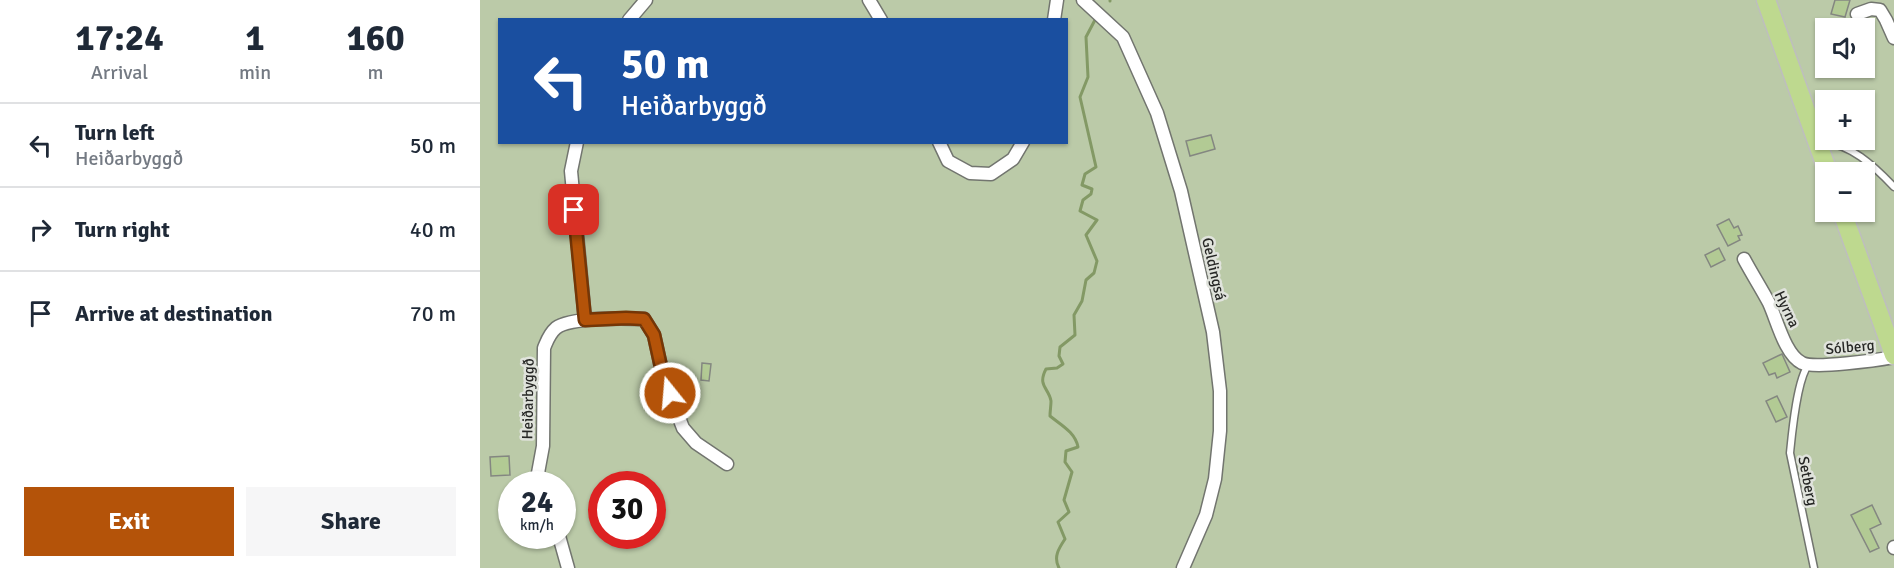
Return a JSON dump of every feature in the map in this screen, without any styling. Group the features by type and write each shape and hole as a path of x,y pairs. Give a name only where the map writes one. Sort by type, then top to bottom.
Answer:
{"main road":[{"path":"1766,0 1815,136"},
{"path":"1846,222 1894,356"}],"street":[{"path":"631,18 646,0"},
{"path":"869,0 879,18"},
{"path":"1054,18 1057,0"},
{"name":"Geldingsá","path":"1083,0 1123,37 1157,113 1181,191 1213,332 1220,391 1221,430 1215,479 1206,515 1183,568"},
{"path":"1857,14 1878,5"},
{"path":"1878,5 1894,20"},
{"path":"1878,5 1894,38"},
{"path":"577,144 571,171 585,320"},
{"path":"940,144 948,161 970,173 991,174 1013,159 1022,144"},
{"name":"Hyrna","path":"1744,259 1769,304 1785,342 1794,356 1803,363 1809,364"},
{"name":"Heiðarbyggð","path":"538,471 543,446 544,348 550,335 558,326 585,320 626,318 644,319 654,335 663,376 682,428 696,443 727,464"},
{"name":"Sólberg","path":"1809,364 1874,361 1894,356"},
{"path":"563,549 568,568"}],"lane":[{"path":"1850,150 1876,167 1894,187"},
{"name":"Setberg","path":"1809,364 1802,379 1790,453 1814,568"}],"green space":[{"path":"480,0 1894,0 1894,568 480,568"}],"building":[{"path":"1835,0 1850,0 1845,17 1831,14"},
{"path":"1211,135 1215,149 1190,156 1186,141"},
{"path":"1729,219 1734,228 1738,226 1742,235 1738,236 1740,240 1728,246 1717,225"},
{"path":"1719,248 1725,260 1711,267 1705,255"},
{"path":"1782,354 1790,372 1777,378 1775,373 1769,375 1763,363"},
{"path":"702,363 711,364 709,381 701,380"},
{"path":"1777,396 1787,417 1776,422 1766,401"},
{"path":"509,456 510,471 498,471 498,476 491,476 490,457"},
{"path":"1872,505 1881,524 1870,529 1879,548 1870,552 1851,515"}],"waterway":[{"path":"1059,568 1057,556 1065,539 1058,522 1069,512 1064,500 1072,472 1065,462 1066,451 1078,447 1071,433 1050,416 1051,401 1043,379 1046,369 1057,368 1063,364 1059,356 1060,347 1075,335 1074,315 1082,301 1086,280 1094,273 1097,261 1086,235 1097,220 1080,211 1083,200 1091,194 1092,189 1082,185 1085,174 1096,167 1080,97 1088,77 1086,37 1096,18"}],"route":[{"path":"574,210 585,320 644,319 654,335 663,376 670,393"}]}
